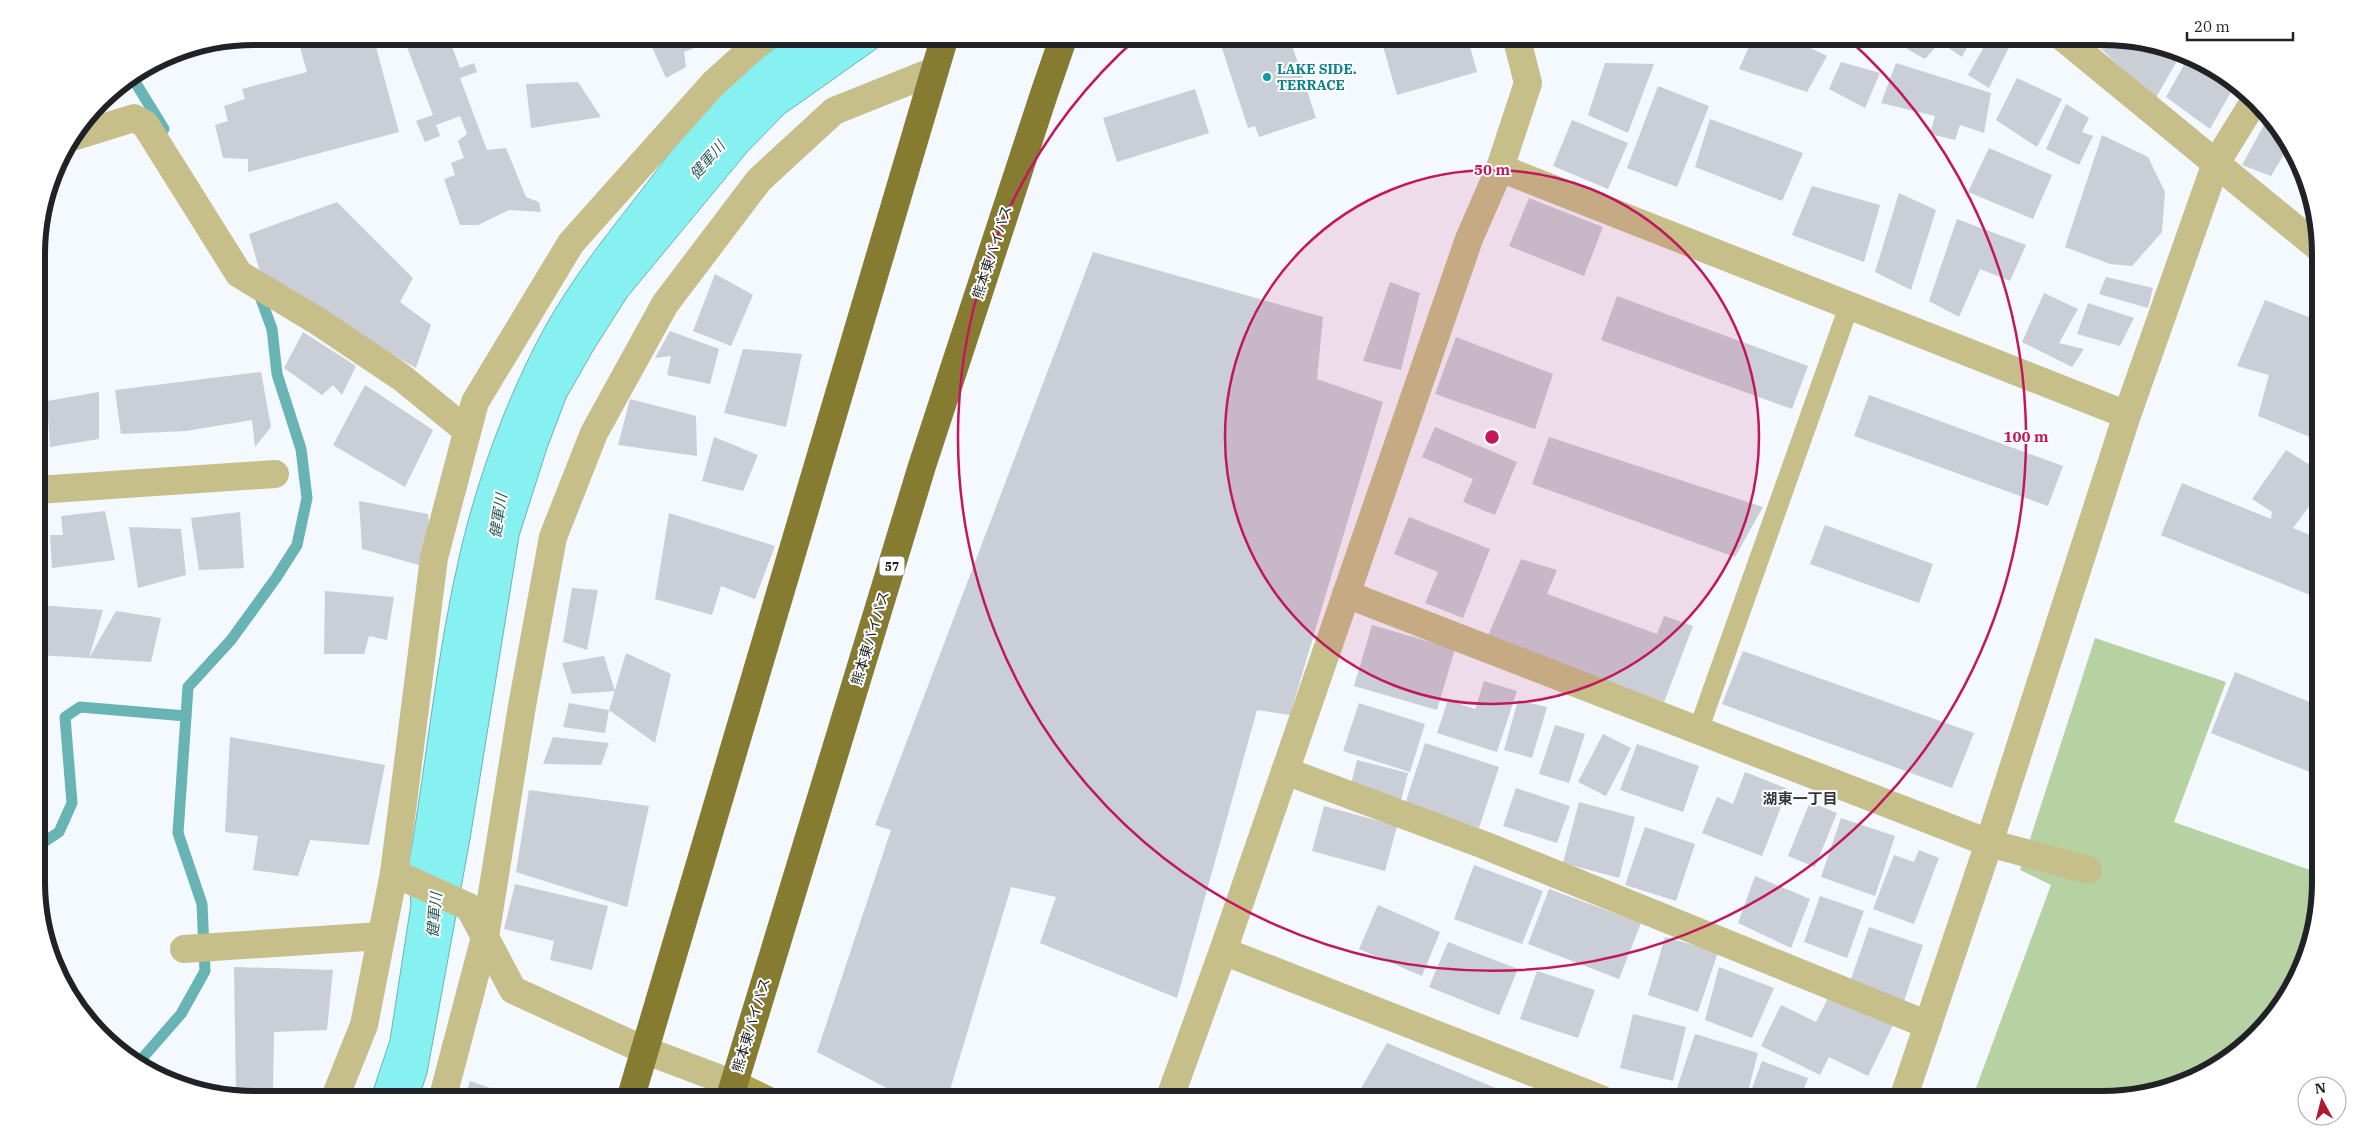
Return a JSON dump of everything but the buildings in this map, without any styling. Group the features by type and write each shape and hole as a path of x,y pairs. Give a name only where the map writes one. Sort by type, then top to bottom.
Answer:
{"highway":[{"path":"633,1091 942,45"},
{"name":"熊本東バイパス","path":"731,1091 922,466 1061,45"}],"street":[{"path":"338,1091 364,1025 394,874 434,558 466,430 475,402 571,242 713,84 756,45"},
{"path":"1172,1091 1223,951 1469,239 1500,168 1528,83 1518,45"},
{"path":"2072,45 2312,242"},
{"path":"444,1091 485,937 522,706 553,537 594,433 665,304 759,180 834,111 934,72"},
{"path":"1906,1091 1989,843 2127,415 2216,164 2251,106"},
{"path":"83,134 134,118 145,124 239,274 319,322 401,377 466,430"},
{"path":"1500,168 2127,415"},
{"path":"45,488 275,474"},
{"path":"1346,594 1989,843 2088,870"},
{"path":"1285,771 1484,845 1928,1025"},
{"path":"394,874 469,907 513,990 729,1091"},
{"path":"184,949 381,936"},
{"path":"1223,951 1581,1091"}],"lane":[{"path":"1698,731 1849,306"}],"green space":[{"path":"2095,638 2226,682 2174,822 2312,871 2312,895 2308,923 2301,949 2277,998 2251,1030 2230,1048 2207,1063 2183,1075 2157,1084 2116,1091 1975,1091 2051,885 2020,870"}],"water":[{"name":"健軍川","path":"779,45 882,45 784,114 747,152 627,297 566,398 547,448 519,536 470,839 427,1073 421,1091 373,1091 390,1040 411,904 408,868 438,668 452,589 475,496 493,443 503,416 538,340 571,285 608,233 686,132 715,99 745,70"}],"waterway":[{"path":"135,82 164,129"},
{"path":"142,1058 181,1014 205,971 202,904 178,833 188,687 231,640 276,578 297,545 307,498 301,449 277,374 272,329 258,291"},
{"path":"45,841 59,832 72,803 65,717 80,707 186,716"}],"place":[{"name":"LAKE SIDE. TERRACE","path":"1267,77"}],"district":[{"name":"湖東一丁目","path":"1800,798"}]}
